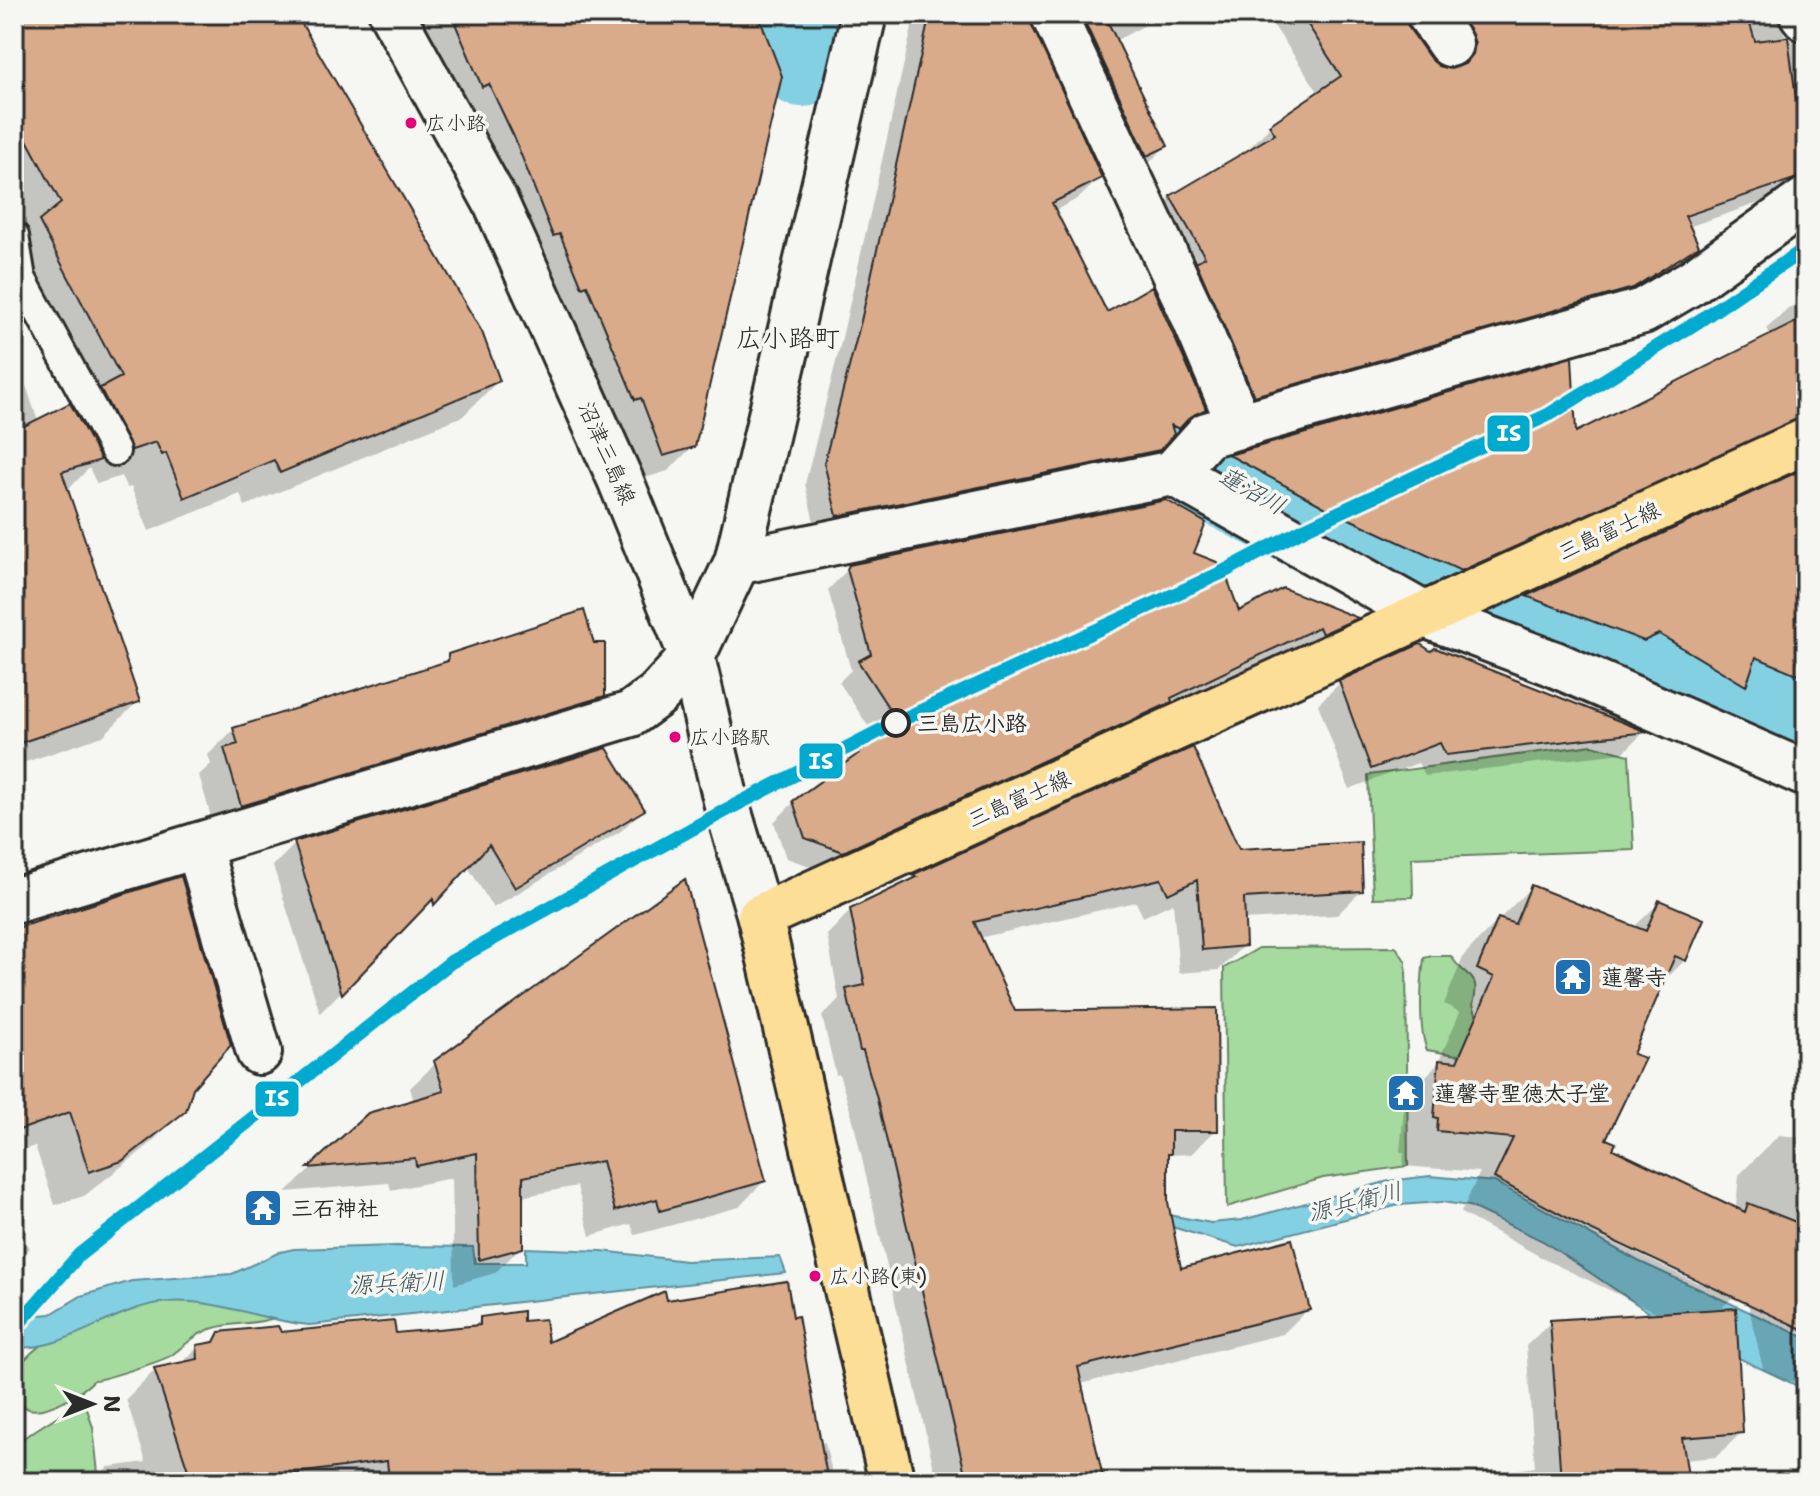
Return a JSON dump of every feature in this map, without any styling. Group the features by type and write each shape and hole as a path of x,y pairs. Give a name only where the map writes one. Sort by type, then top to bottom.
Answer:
{"main road":[{"name":"三島富士線","path":"760,917 1806,441"},
{"path":"760,917 892,1482"}],"street":[{"name":"沼津三島線","path":"392,14 495,201 620,479 692,657 728,809 760,917"},
{"path":"14,901 631,714 657,695 692,657 737,562 864,14"},
{"path":"1053,14 1183,294 1201,449 1437,610 1806,774"},
{"path":"1802,14 1806,19"},
{"path":"737,562 1201,449 1643,311 1692,282 1806,200"},
{"path":"198,845 259,1052"}],"lane":[{"path":"14,236 21,278 115,451"}],"green space":[{"path":"1592,745 1629,755 1634,850 1412,858 1413,897 1373,898 1368,775"},
{"path":"1396,947 1406,962 1408,1166 1323,1178 1227,1207 1224,968 1259,948"},
{"path":"1451,956 1474,981 1473,1004 1513,1134 1501,1137 1495,1132 1462,1056 1427,1050 1422,1030 1421,992 1424,958"},
{"path":"180,1296 276,1317 208,1330 167,1358 94,1380 73,1396 45,1408 29,1409 14,1396 16,1372 29,1355 46,1341 89,1320"},
{"path":"84,1399 93,1428 99,1482 14,1482 14,1444"}],"water":[{"name":"源兵衛川","path":"1430,1176 1495,1182 1638,1261 1806,1338 1806,1390 1665,1323 1543,1241 1469,1206 1442,1202 1399,1205 1238,1247 1169,1226 1153,1212 1211,1223 1242,1220 1389,1181"},
{"name":"源兵衛川","path":"473,1247 475,1263 526,1263 526,1248 602,1251 686,1261 780,1257 786,1273 310,1325 216,1305 178,1301 141,1307 50,1344 14,1347 14,1317 51,1314 81,1296 132,1281 232,1274 280,1252 294,1249"}],"building":[{"path":"14,14 296,14 482,332 500,381 280,473 274,460 184,498 166,453 162,455 156,442 132,450 100,388 121,377 39,221 61,203 14,116"},
{"path":"451,14 758,14 782,76 695,447 663,456 641,398 635,400 587,285 582,287 560,234 553,236 514,137 489,84 482,87"},
{"path":"930,14 1028,14 1102,178 1052,203 1107,312 1152,286 1206,409 1189,418 1179,429 1171,425 1174,434 1160,450 837,516 824,463 861,321"},
{"path":"1081,14 1104,14 1168,146 1147,156"},
{"path":"1301,14 1404,14 1409,28 1430,58 1439,66 1451,69 1465,64 1473,54 1475,43 1460,14 1747,14 1755,41 1788,37 1806,175 1685,216 1699,246 1633,288 1254,396 1196,262 1205,257 1170,196 1275,134 1269,125 1341,76"},
{"path":"1806,317 1806,416 1461,571 1328,509 1229,455 1572,357 1576,432"},
{"path":"70,403 101,460 62,472 140,702 14,745 14,431"},
{"path":"1806,468 1806,513 1796,518 1806,580 1806,678 1756,657 1746,686 1659,634 1644,641 1526,596"},
{"path":"1166,500 1206,523 1194,553 1222,564 1239,611 1283,588 1358,618 1322,634 1319,627 1171,698 1172,702 843,852 805,838 793,801 899,724 858,661 871,654 847,569 849,565"},
{"path":"584,610 594,643 605,643 605,696 241,806 224,748 238,744 233,728 448,661 448,654"},
{"path":"1420,644 1431,651 1435,648 1647,732 1446,755 1440,743 1371,769 1339,681"},
{"path":"1193,747 1239,849 1361,842 1363,891 1244,898 1246,946 1202,950 1197,880 1168,894 1161,879 974,922 1015,1011 1217,1008 1218,1131 1171,1131 1168,1202 1181,1268 1292,1239 1310,1310 1078,1367 1104,1482 967,1482 876,1095 863,1051 860,1051 846,989 865,985 850,909 917,877 912,875"},
{"path":"607,748 645,810 515,888 489,845 434,905 433,899 342,994 294,842"},
{"path":"181,876 231,1045 193,1088 186,1111 122,1161 89,1172 70,1112 14,1132 14,929"},
{"path":"685,879 766,1181 660,1211 657,1199 615,1211 602,1161 523,1177 523,1248 479,1260 477,1153 416,1166 415,1158 308,1168 368,1113 444,1091 434,1061"},
{"path":"1531,885 1646,931 1659,900 1704,919 1686,961 1675,956 1633,1054 1645,1058 1606,1139 1616,1143 1613,1149 1745,1212 1748,1203 1806,1226 1806,1331 1586,1228 1494,1178 1513,1138 1437,1131 1438,1118 1434,1117 1439,1060 1457,1062 1494,977 1477,969 1498,918 1515,924"},
{"path":"787,1281 793,1317 798,1316 828,1482 449,1482 445,1473 389,1480 387,1461 283,1475 284,1482 192,1482 154,1368 198,1359 197,1345 214,1342 219,1332 278,1326 281,1332 394,1321 396,1333 480,1325 480,1317 523,1311 523,1321 545,1319 548,1342 665,1291 667,1300"},
{"path":"1736,1308 1743,1433 1682,1438 1689,1482 1561,1482 1550,1320"}],"waterway":[{"name":"蓮沼川","path":"763,14 803,58"},
{"name":"蓮沼川","path":"1074,344 1148,421 1222,477 1408,574 1649,663 1806,730"}],"transit line":[{"name":"IS","path":"14,1329 79,1255 451,962 728,809 899,721 1221,573 1306,528 1550,414 1699,321 1806,248"}],"place":[{"name":"広小路","path":"411,123"},
{"name":"三島広小路","path":"896,723"},
{"name":"広小路駅","path":"675,737"},
{"name":"蓮馨寺","path":"1573,977"},
{"name":"蓮馨寺聖徳太子堂","path":"1406,1093"},
{"name":"三石神社","path":"263,1208"},
{"name":"広小路(東)","path":"815,1276"}],"district":[{"name":"広小路町","path":"788,337"}]}
